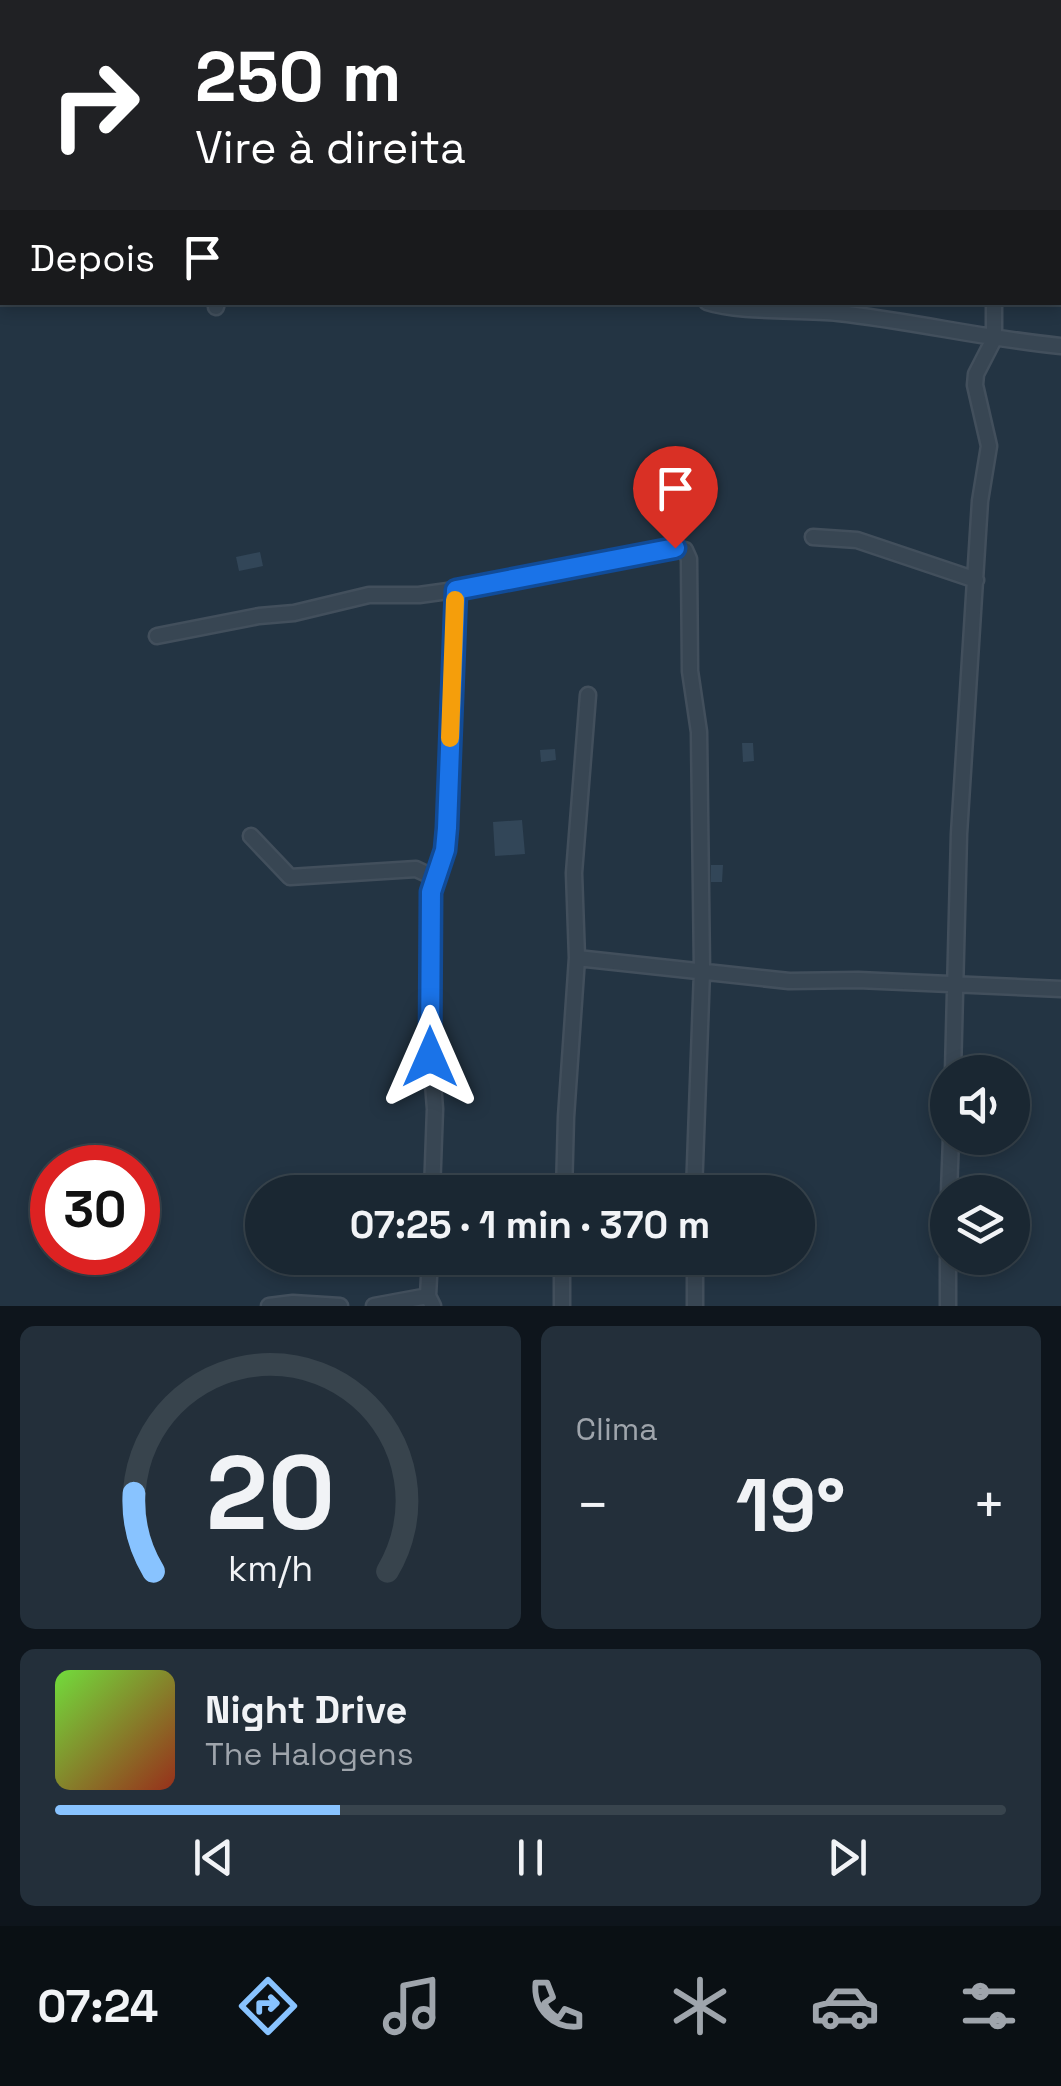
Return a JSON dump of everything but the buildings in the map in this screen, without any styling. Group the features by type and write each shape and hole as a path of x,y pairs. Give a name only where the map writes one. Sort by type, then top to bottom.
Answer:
{"street":[{"path":"732,305 842,308 994,340 1061,346"},
{"path":"954,1055 959,834 980,501 990,446 975,385 976,374 994,340 994,305"},
{"path":"813,537 856,540 976,580"},
{"path":"157,636 294,613 370,595 419,596 675,548 685,550 690,560 690,671 699,732 702,972 695,1175"},
{"path":"433,1175 435,1109 430,1057 430,922 434,876 445,850 447,828 456,590"},
{"path":"564,1175 577,958 574,872 588,695"},
{"path":"251,836 290,877 416,870 434,876"},
{"path":"577,958 789,981 858,980 1061,989"},
{"path":"374,1306 430,1301 430,1275"},
{"path":"562,1275 562,1306"},
{"path":"694,1275 695,1306"},
{"path":"948,1275 948,1306"},
{"path":"269,1306 340,1306"}],"slow traffic":[{"path":"450,738 455,600"}],"route":[{"path":"430,1057 431,892 445,850 447,828 456,590 675,548"}]}
